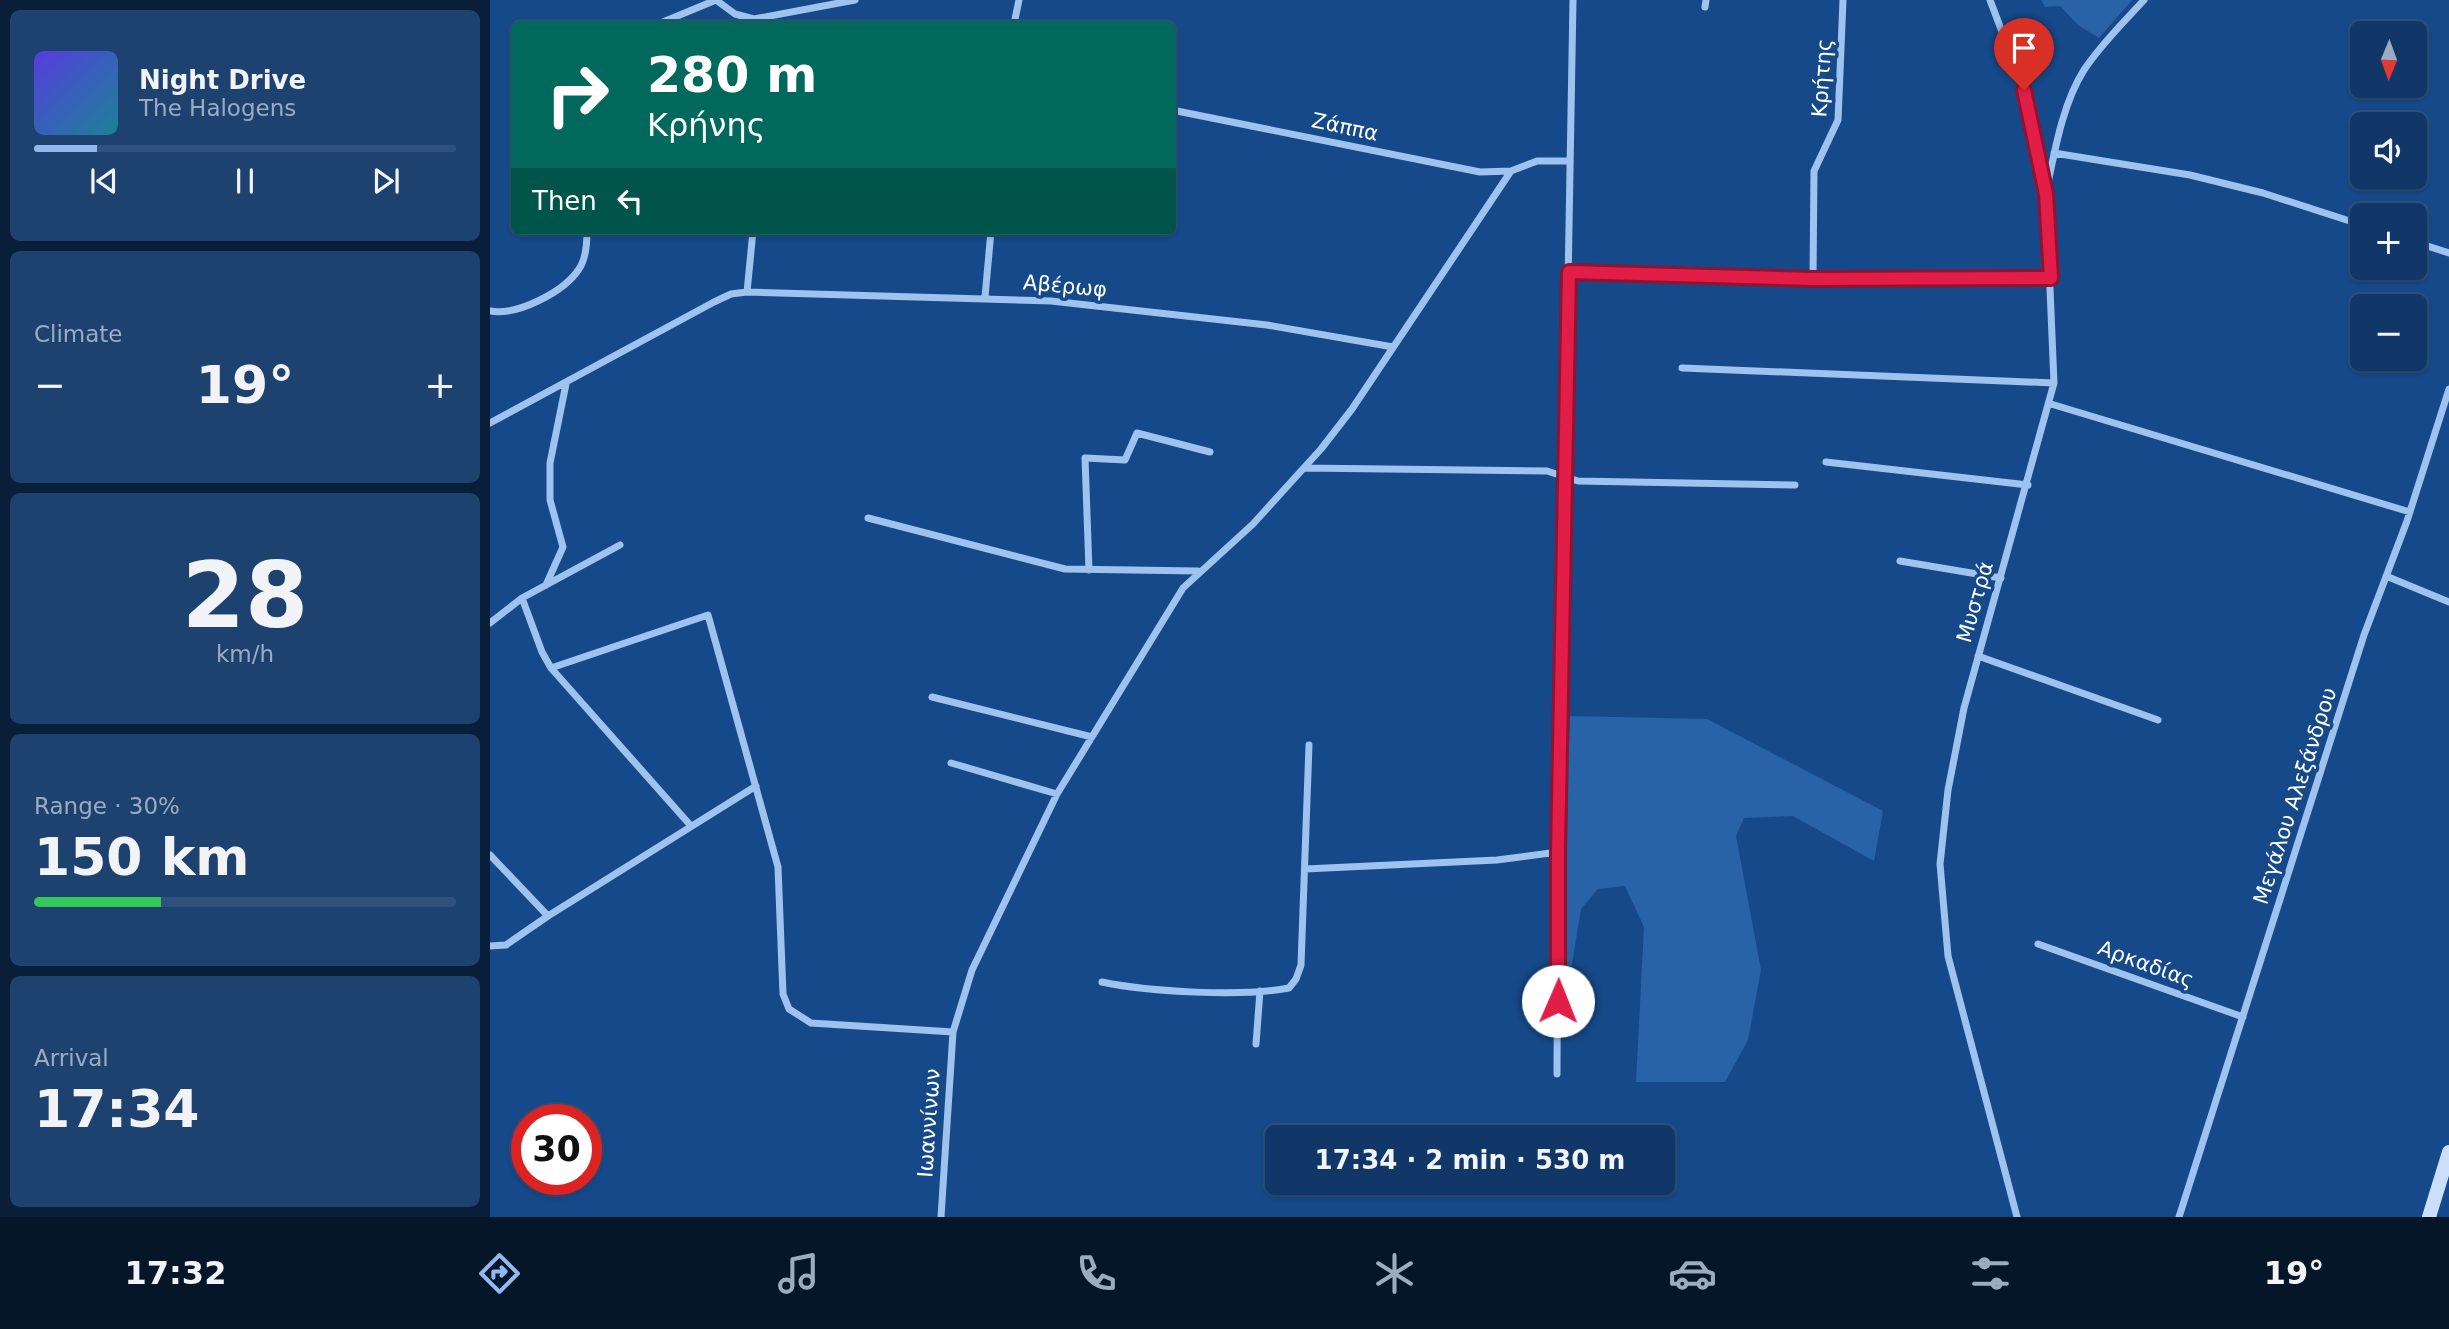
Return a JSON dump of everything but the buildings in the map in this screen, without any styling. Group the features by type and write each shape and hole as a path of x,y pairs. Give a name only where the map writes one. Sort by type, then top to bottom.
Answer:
{"main road":[{"path":"2429,1217 2449,1152"}],"street":[{"path":"665,21 716,0 745,21 855,0"},
{"path":"1015,21 1019,0"},
{"path":"1557,1074 1558,852 1567,477 1573,0"},
{"name":"Κρήτης","path":"1813,279 1814,171 1838,120 1843,0"},
{"name":"Μυστρά","path":"1990,0 2024,90 2046,194 2054,383 2051,404 1978,656 1954,760 1940,864 1948,957 2017,1217"},
{"path":"2046,194 2054,153 2072,96 2084,71 2144,0"},
{"name":"Ζάππα","path":"1176,111 1480,173 1511,171 1537,161 1570,161"},
{"path":"2054,153 2190,176 2263,193 2350,221"},
{"name":"Ιωαννίνων","path":"942,1217 953,1032 972,970 1057,793 1183,587 1253,524 1304,468 1352,409 1511,171"},
{"path":"490,311 509,311 559,288 580,268 589,235"},
{"path":"747,292 753,235"},
{"path":"985,297 991,235"},
{"path":"2427,246 2449,253"},
{"path":"1569,272 1813,279 2051,278"},
{"name":"Αβέρωφ","path":"566,384 730,294 747,292 985,297 1191,315 1393,347"},
{"path":"1682,368 2054,383"},
{"path":"490,423 566,384"},
{"path":"546,585 563,547 550,500 550,463 566,384"},
{"name":"Μεγάλου Αλεξάνδρου","path":"2179,1217 2364,635 2410,512 2449,389"},
{"path":"2051,404 2410,512"},
{"path":"1089,570 1086,458 1125,460 1137,433 1210,452"},
{"path":"1826,463 2028,485"},
{"path":"1304,468 1547,471 1578,481 1795,485"},
{"path":"868,518 1065,569 1198,571"},
{"path":"490,623 522,598 620,545"},
{"path":"1900,561 2001,578"},
{"path":"2386,576 2449,602"},
{"path":"522,598 542,652 551,668 691,826"},
{"path":"551,668 708,615 778,867 783,994 789,1009 811,1023 953,1032"},
{"path":"1978,656 2158,720"},
{"path":"932,697 1092,737"},
{"path":"1102,982 1136,989 1260,991 1289,988 1301,965 1309,745"},
{"path":"951,763 1057,793"},
{"path":"490,946 506,944 755,786"},
{"path":"1305,869 1508,859 1558,852"},
{"path":"490,855 548,916"},
{"name":"Αρκαδίας","path":"2038,944 2243,1017"},
{"path":"1256,1044 1260,991"}],"shaded area":[{"path":"2041,0 2132,0 2099,38 2078,25 2060,6 2045,7"},
{"path":"1570,716 1707,719 1883,811 1874,861 1793,816 1744,818 1736,836 1761,970 1748,1040 1725,1082 1636,1082 1644,927 1625,886 1598,889 1581,909 1567,994 1565,849"}],"route":[{"path":"1558,1001 1558,852 1569,272 1813,279 2051,278 2046,194 2024,90"}]}
